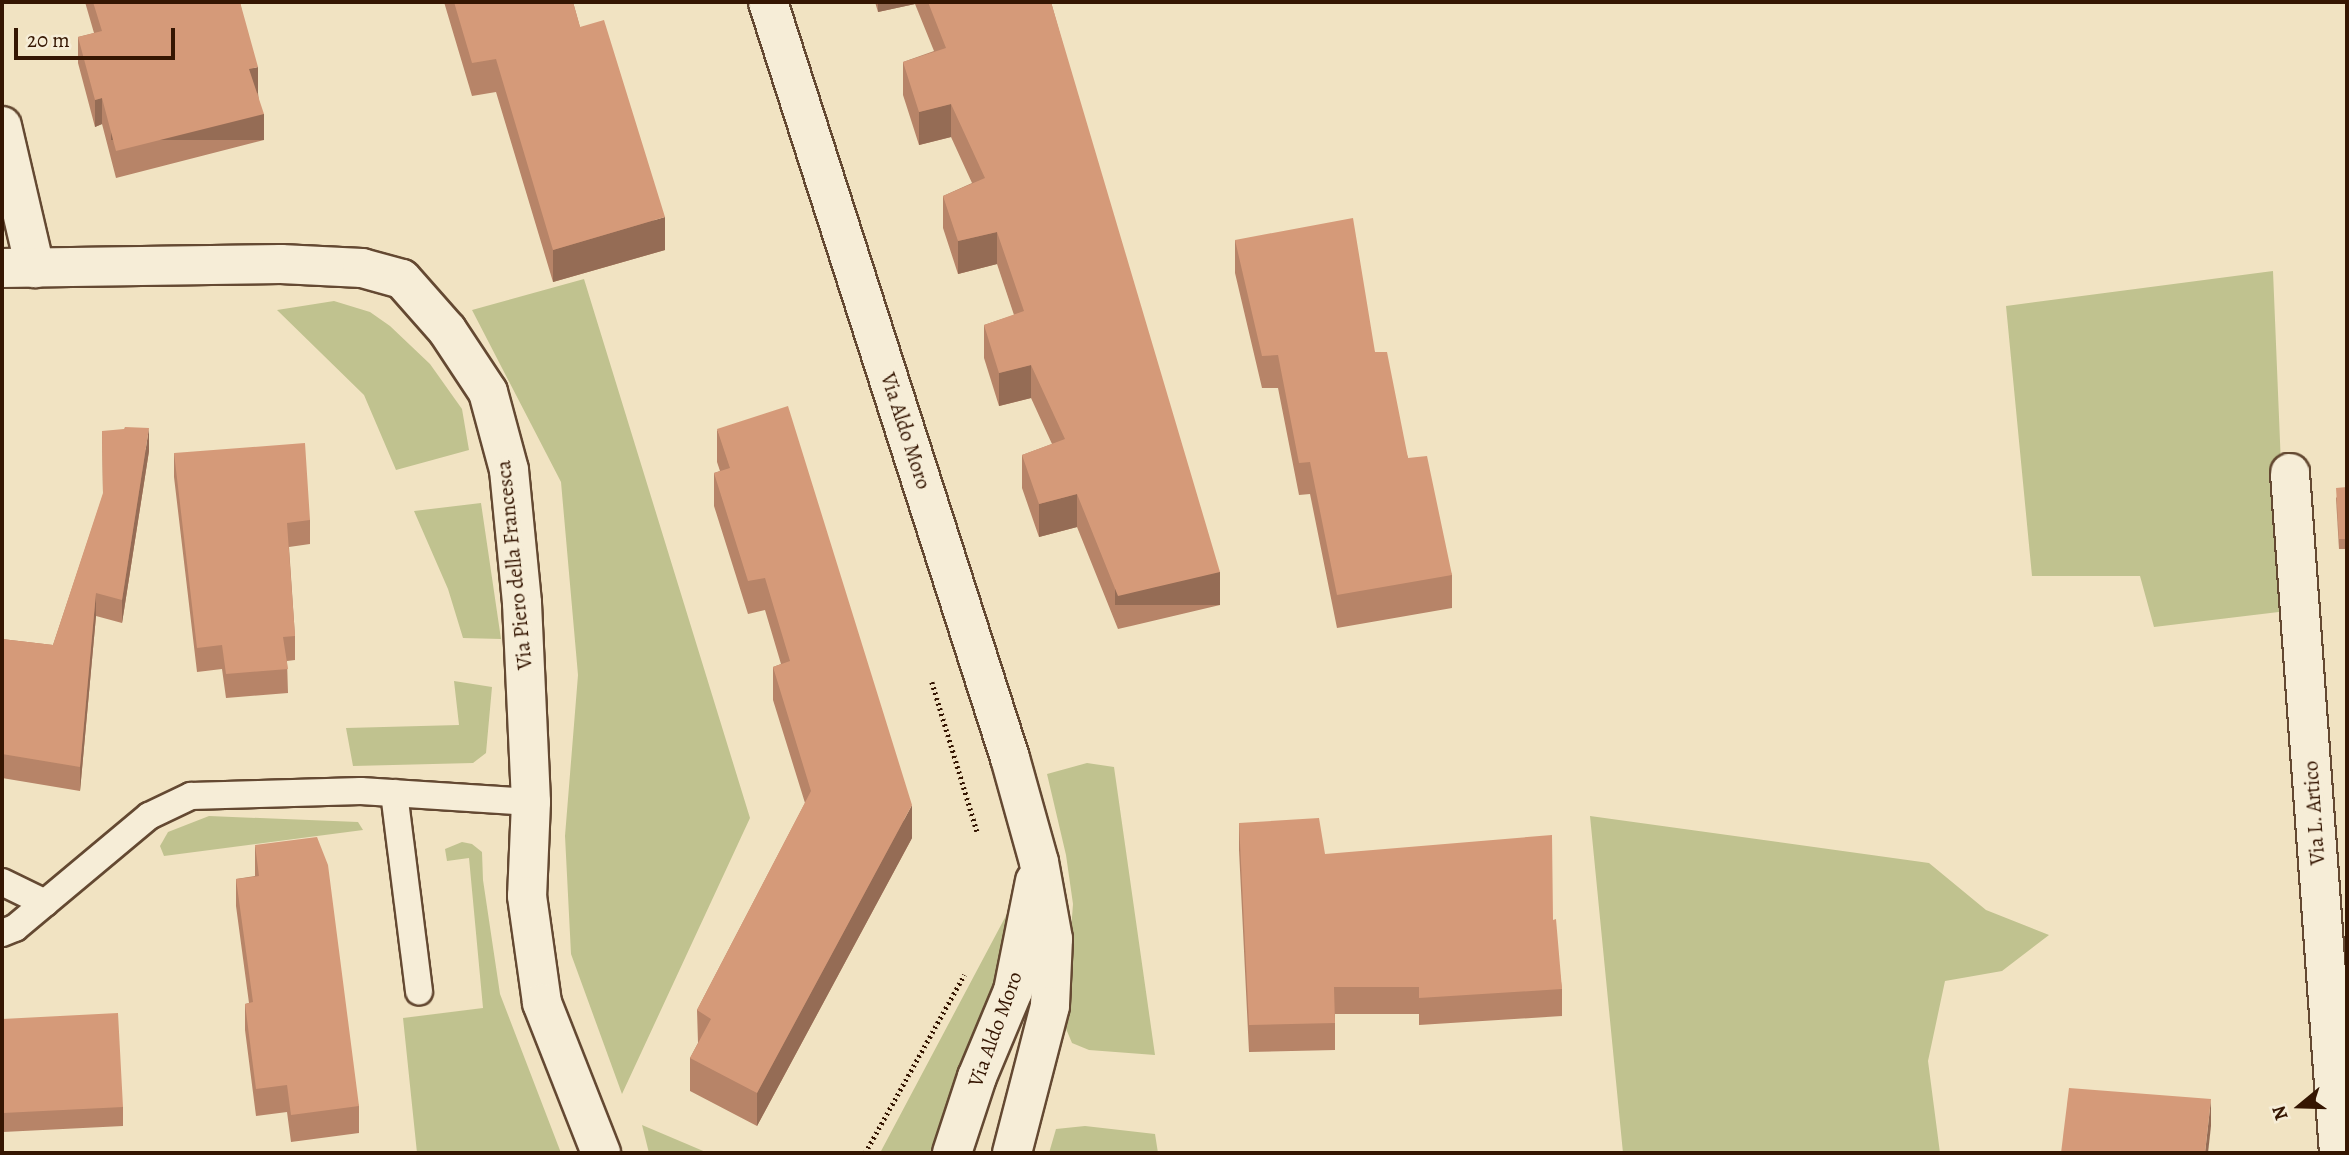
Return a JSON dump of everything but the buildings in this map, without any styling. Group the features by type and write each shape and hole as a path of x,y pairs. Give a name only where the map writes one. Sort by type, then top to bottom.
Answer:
{"street":[{"name":"Via Aldo Moro","path":"768,2 969,629 1039,862 1053,939 1050,1006 1012,1153"},
{"name":"Via Piero della Francesca","path":"2,126 19,268 281,264 362,268 402,279 447,330 488,392 509,470 522,603 531,802 527,896 542,1003 601,1153"},
{"name":"Via L. Artico","path":"2290,473 2339,1153"},
{"name":"Via Aldo Moro","path":"952,1153 977,1077 1013,991 1039,862"}],"lane":[{"path":"2,933 15,928 149,816 191,796 361,791 531,802"},
{"path":"394,793 418,990"},
{"path":"2,882 45,903"}],"path":[{"path":"929,672 981,842"},
{"path":"865,1153 965,974"}],"green space":[{"path":"2273,271 2287,611 2154,627 2140,576 2032,576 2006,306"},
{"path":"584,279 750,818 622,1094 571,954 565,836 578,675 561,482 472,310"},
{"path":"334,301 370,312 390,326 430,364 462,409 469,450 396,470 364,395 277,310"},
{"path":"481,503 501,639 463,638 448,589 414,511"},
{"path":"454,681 492,687 486,753 473,763 353,766 346,728 459,725"},
{"path":"1087,763 1114,767 1155,1055 1089,1050 1072,1043 1064,1024 1073,904 1066,855 1047,774"},
{"path":"209,816 358,822 363,830 164,856 160,846 168,832"},
{"path":"1590,816 1929,863 1986,910 2049,935 2002,971 1945,981 1928,1061 1940,1153 1623,1153"},
{"path":"462,842 472,844 482,852 483,880 500,994 561,1153 417,1153 403,1018 483,1008 469,858 447,861 445,849"},
{"path":"1009,910 989,1010 968,1046 931,1153 880,1153"},
{"path":"642,1125 708,1153 649,1153"},
{"path":"1085,1126 1155,1134 1158,1153 1049,1153 1056,1129"}]}
